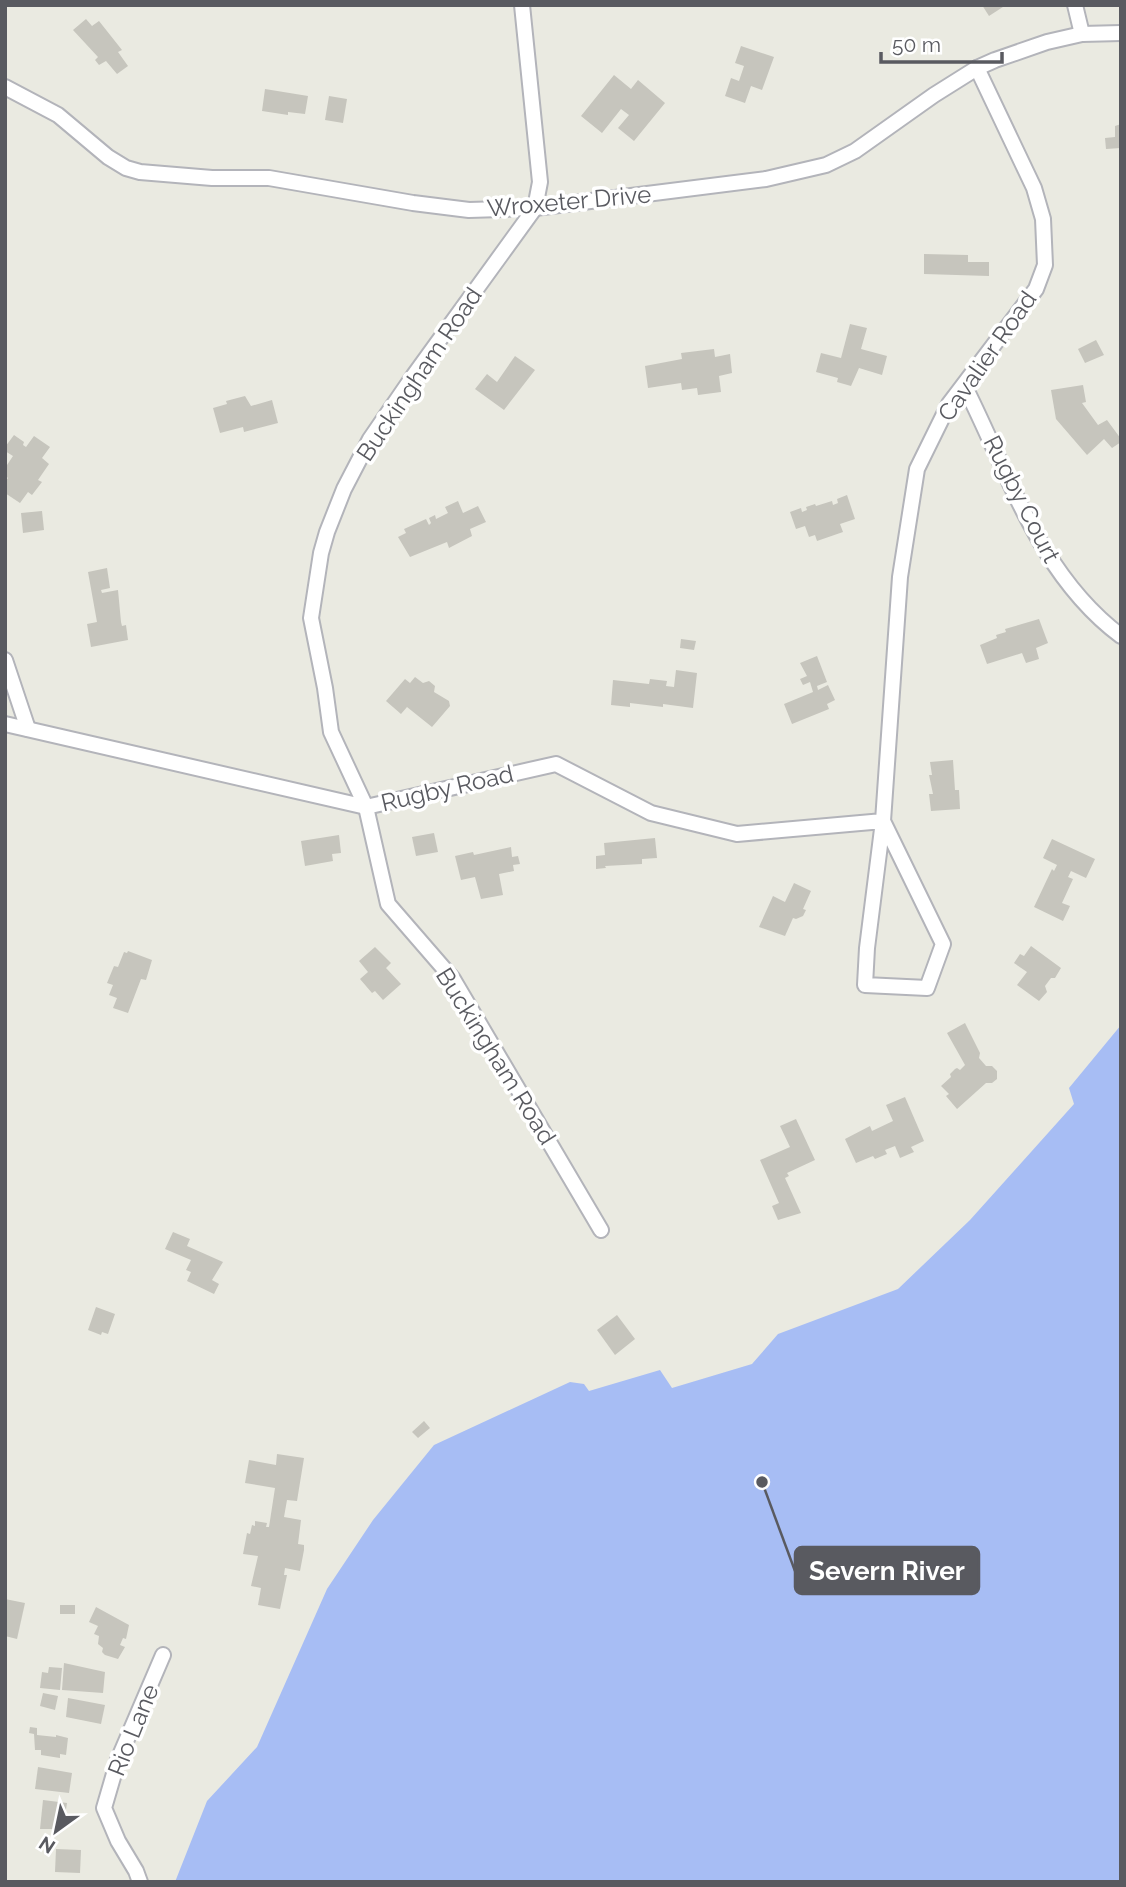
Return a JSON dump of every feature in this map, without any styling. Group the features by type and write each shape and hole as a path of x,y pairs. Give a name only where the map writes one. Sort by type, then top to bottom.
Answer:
{"street":[{"path":"522,5 540,183 535,208"},
{"path":"1075,5 1082,34"},
{"name":"Wroxeter Drive","path":"5,87 58,115 108,157 126,168 140,172 212,178 269,178 469,210 535,208 766,179 826,165 855,151 977,68 1048,42 1082,34 1121,33"},
{"name":"Cavalier Road","path":"883,821 943,944 927,988 865,985 883,821 900,577 917,469 950,404 1036,289 1045,265 1043,219 1034,187 977,68"},
{"name":"Buckingham Road","path":"535,208 370,439 335,510 321,553 311,618 331,732 366,807 388,904 453,979 601,1230"},
{"name":"Rugby Court","path":"964,385 1036,536 1083,599 1121,636"},
{"path":"5,660 28,729"},
{"name":"Rugby Road","path":"5,724 366,807 556,764 651,813 737,834 883,821"},
{"name":"Rio Lane","path":"139,1882 104,1808 118,1760 163,1655"}],"water":[{"path":"1121,1025 1121,1882 175,1882 207,1801 257,1747 327,1589 373,1520 434,1445 570,1382 584,1384 589,1391 660,1370 672,1388 752,1364 778,1334 898,1289 970,1220 1074,1104 1069,1088"}],"building":[{"path":"982,5 1006,5 989,16"},
{"path":"86,19 92,26 99,21 122,50 118,52 128,66 117,74 106,61 99,65 95,60 98,57 73,30"},
{"path":"741,46 774,57 762,90 751,86 745,103 725,96 731,78 739,81 744,66 735,63"},
{"path":"614,75 631,89 638,80 665,103 634,141 618,128 629,115 621,109 602,133 581,116"},
{"path":"265,89 308,96 305,114 288,112 288,115 262,111"},
{"path":"329,96 347,99 343,123 325,120"},
{"path":"1121,124 1121,148 1106,149 1105,138 1115,137 1115,126"},
{"path":"924,254 968,255 968,262 989,262 989,276 924,274"},
{"path":"850,324 867,328 861,349 887,356 882,375 859,368 851,386 837,382 838,378 816,372 821,353 841,358"},
{"path":"1096,340 1104,355 1085,363 1078,349"},
{"path":"714,349 715,357 730,354 732,373 719,376 721,392 698,395 697,388 682,390 681,383 648,388 645,366 682,359 681,353"},
{"path":"515,356 535,370 504,410 475,389 487,374 497,382"},
{"path":"1083,385 1086,402 1082,403 1098,425 1107,420 1121,439 1121,442 1112,448 1104,439 1087,455 1056,419 1051,390"},
{"path":"245,396 251,406 272,400 278,423 244,432 243,427 220,433 213,408"},
{"path":"14,435 24,442 26,447 34,436 50,447 42,458 49,464 38,480 42,482 32,495 28,492 20,503 5,493 5,482 8,478 5,468 13,456 5,451 5,447"},
{"path":"847,495 855,519 840,524 843,532 817,541 815,535 809,537 805,526 796,529 790,512 801,508 802,512 807,510 806,507 832,501 833,505 838,503 837,499"},
{"path":"458,501 463,513 478,506 486,522 470,529 472,536 449,548 447,542 410,557 398,537 406,533 404,529 426,519 429,525 429,518 435,515 436,519 448,513 445,507"},
{"path":"42,511 44,530 23,533 21,513"},
{"path":"107,568 110,588 101,590 102,593 118,590 121,622 122,626 126,625 128,640 91,647 87,624 97,622 88,572"},
{"path":"1039,619 1048,643 1036,648 1039,659 1026,663 1022,653 987,664 980,645 997,638 996,635 1006,632 1005,629"},
{"path":"681,639 696,641 694,650 680,648"},
{"path":"817,656 827,682 817,686 818,690 828,685 835,700 827,704 829,709 792,724 784,704 813,692 810,682 803,685 800,679 807,676 800,663"},
{"path":"676,670 697,673 693,708 663,704 663,707 630,703 630,707 611,705 613,680 649,684 650,679 667,681 666,686 674,687"},
{"path":"415,677 423,683 429,681 435,686 434,692 449,701 450,706 432,727 407,707 401,714 386,701 405,679 410,683"},
{"path":"953,760 955,790 959,790 960,809 931,811 929,794 933,794 929,775 932,775 930,762"},
{"path":"434,833 438,852 416,856 412,837"},
{"path":"339,835 341,853 332,854 333,861 305,866 301,841"},
{"path":"655,838 657,858 642,859 642,864 596,869 596,856 605,855 604,843"},
{"path":"1052,839 1095,859 1086,878 1071,871 1068,877 1073,879 1062,903 1070,906 1063,921 1034,907 1052,869 1054,871 1057,865 1043,858"},
{"path":"511,847 512,857 518,856 520,864 513,865 514,871 499,874 503,895 481,899 475,877 461,880 455,856"},
{"path":"794,883 811,891 803,909 806,910 803,916 793,918 785,936 759,927 773,896 785,902"},
{"path":"1031,946 1061,968 1055,978 1051,978 1045,986 1047,992 1039,1001 1017,985 1027,972 1014,963 1020,954 1024,956"},
{"path":"375,947 391,963 386,968 401,984 383,1000 375,991 372,993 360,979 368,972 359,961"},
{"path":"124,952 152,960 146,980 141,979 128,1013 113,1008 117,998 109,995 113,985 107,983 114,966 118,967"},
{"path":"965,1023 980,1053 979,1058 986,1066 992,1066 997,1071 997,1079 986,1083 957,1109 941,1086 955,1069 960,1070 965,1065 947,1033"},
{"path":"905,1097 924,1141 911,1147 914,1152 900,1158 895,1146 885,1150 887,1154 856,1163 845,1139 870,1126 872,1131 893,1121 886,1105"},
{"path":"796,1119 815,1160 787,1173 789,1176 785,1178 801,1213 778,1220 772,1206 779,1203 760,1160 790,1147 780,1126"},
{"path":"173,1232 190,1239 187,1246 223,1262 212,1280 219,1284 214,1294 187,1281 191,1272 186,1270 191,1260 165,1249"},
{"path":"96,1307 115,1314 108,1334 102,1332 101,1335 88,1330"},
{"path":"617,1315 635,1339 615,1355 597,1330"},
{"path":"424,1421 430,1428 418,1438 412,1432"},
{"path":"277,1454 304,1458 297,1501 287,1500 284,1517 301,1520 298,1544 304,1545 304,1550 300,1571 285,1568 284,1575 287,1575 280,1609 258,1605 261,1588 251,1586 258,1556 243,1554 247,1533 250,1534 255,1521 267,1523 266,1527 269,1527 275,1488 245,1483 249,1460 276,1465"},
{"path":"5,1599 25,1603 17,1639 5,1636"},
{"path":"60,1605 75,1605 75,1614 60,1614"},
{"path":"96,1607 129,1625 126,1639 123,1638 120,1645 125,1647 118,1659 105,1655 98,1644 99,1636 94,1634 98,1626 89,1622"},
{"path":"64,1663 105,1672 103,1693 62,1690"},
{"path":"49,1667 62,1668 60,1690 40,1688 42,1672 48,1673"},
{"path":"43,1693 58,1696 55,1710 40,1706"},
{"path":"68,1698 105,1705 101,1724 66,1717"},
{"path":"30,1727 37,1728 37,1735 68,1738 66,1755 60,1754 60,1758 41,1755 41,1750 35,1750 34,1734 29,1733"},
{"path":"38,1767 72,1773 69,1793 35,1789"},
{"path":"43,1800 67,1803 63,1829 40,1829"},
{"path":"56,1849 81,1850 80,1873 55,1872"}],"place":[{"name":"Severn River","path":"762,1482"}]}
